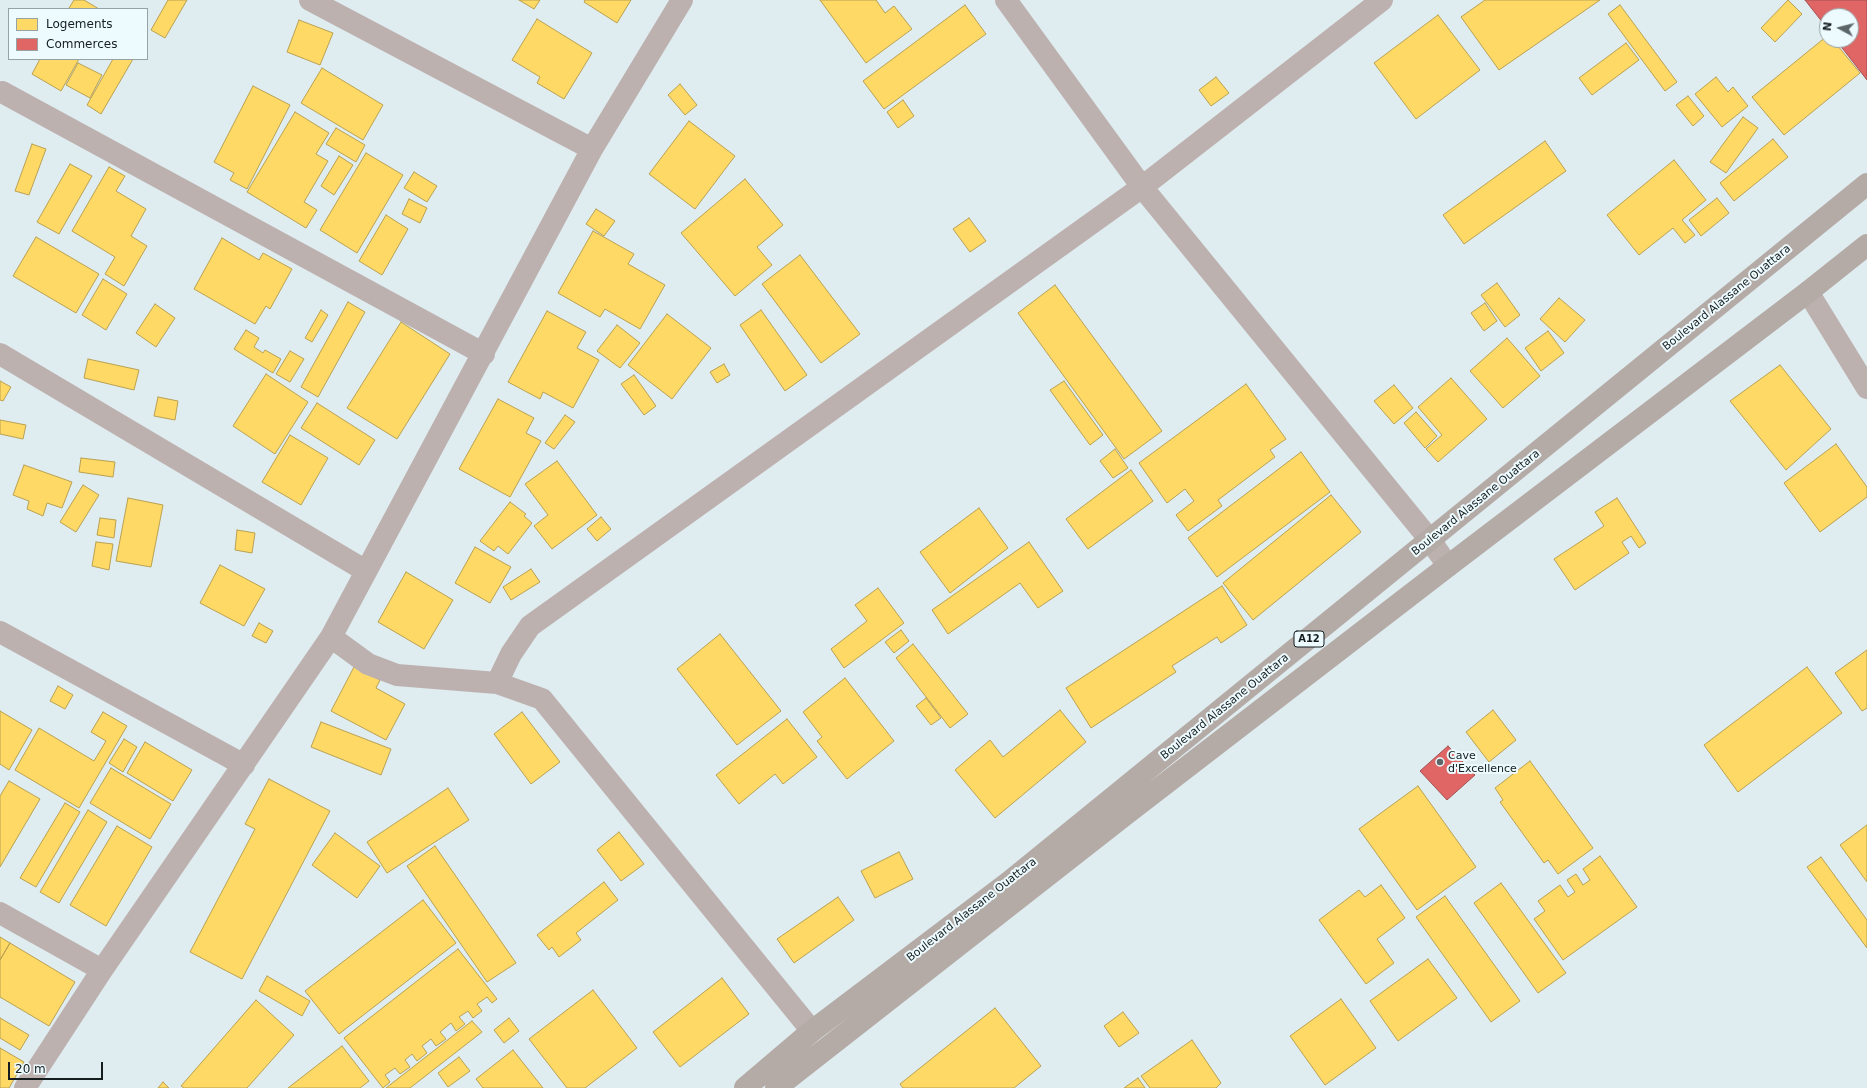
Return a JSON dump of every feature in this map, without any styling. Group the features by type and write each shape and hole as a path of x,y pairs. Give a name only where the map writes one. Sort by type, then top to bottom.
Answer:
{"main road":[{"name":"Boulevard Alassane Ouattara","path":"745,1088 812,1031 1010,882 1867,184"},
{"name":"Boulevard Alassane Ouattara","path":"776,1088 1448,566 1808,292 1867,245"}],"street":[{"path":"310,0 592,150"},
{"path":"25,1088 102,970 331,638 592,150 682,0"},
{"path":"1006,0 1142,187 1430,540 1448,566"},
{"path":"497,683 511,654 530,626 1142,187 1382,0"},
{"path":"2,92 484,354"},
{"path":"1808,292 1867,388"},
{"path":"0,354 366,571"},
{"path":"0,632 244,765"},
{"path":"331,638 368,664 397,675 497,683 542,699 812,1031"},
{"path":"0,913 102,970"}],"building: Logements":[{"path":"74,0 84,0 97,8 69,8"},
{"path":"168,0 187,0 165,38 151,30"},
{"path":"519,0 540,0 534,9"},
{"path":"585,0 631,0 617,23 584,2"},
{"path":"820,0 876,0 885,13 894,6 912,29 866,63"},
{"path":"1485,0 1600,0 1499,70 1461,17"},
{"path":"1788,0 1802,14 1775,42 1761,28"},
{"path":"965,5 986,34 884,109 863,81"},
{"path":"1620,5 1677,82 1665,91 1608,14"},
{"path":"1438,15 1480,70 1416,119 1374,63"},
{"path":"537,19 592,53 564,99 537,83 540,77 512,60"},
{"path":"299,20 333,33 320,65 287,52"},
{"path":"1626,43 1639,60 1592,95 1579,78"},
{"path":"1819,43 1819,48 1840,48 1860,73 1784,135 1752,97"},
{"path":"39,60 78,60 61,91 32,74"},
{"path":"112,60 132,60 101,114 87,105"},
{"path":"78,63 102,75 90,98 66,85"},
{"path":"322,68 383,105 363,140 301,103"},
{"path":"1216,77 1229,93 1211,106 1199,90"},
{"path":"1716,77 1728,92 1733,87 1748,106 1722,127 1695,94"},
{"path":"680,84 697,105 685,115 668,95"},
{"path":"253,86 290,105 247,189 230,180 234,173 214,162"},
{"path":"1688,96 1704,116 1693,126 1676,105"},
{"path":"903,100 914,116 898,128 887,112"},
{"path":"295,112 329,133 316,154 328,161 304,202 317,210 306,228 247,192"},
{"path":"1743,117 1758,128 1726,173 1710,162"},
{"path":"689,121 735,156 695,209 649,174"},
{"path":"336,128 365,145 356,162 326,144"},
{"path":"1773,139 1788,157 1734,201 1720,183"},
{"path":"1545,141 1566,171 1464,244 1443,215"},
{"path":"32,144 46,149 29,195 15,191"},
{"path":"366,153 403,175 357,253 320,230"},
{"path":"339,156 353,165 334,195 321,186"},
{"path":"1674,160 1706,200 1682,220 1695,235 1685,243 1673,228 1639,255 1607,215"},
{"path":"70,164 92,176 59,234 37,222"},
{"path":"109,167 125,176 116,191 146,209 131,236 147,246 124,286 105,274 115,257 72,231"},
{"path":"414,172 437,186 427,202 404,188"},
{"path":"745,179 783,225 757,247 772,265 735,296 681,233"},
{"path":"1717,198 1729,213 1701,236 1689,220"},
{"path":"409,199 427,208 420,223 402,214"},
{"path":"596,209 615,221 604,236 586,224"},
{"path":"386,215 408,229 382,275 359,261"},
{"path":"969,218 986,241 970,252 953,229"},
{"path":"593,231 634,254 628,264 665,285 640,329 605,309 600,317 558,293"},
{"path":"36,237 99,274 76,313 13,276"},
{"path":"222,238 259,260 263,253 292,269 270,309 266,306 255,324 194,289"},
{"path":"800,255 860,334 821,363 762,284"},
{"path":"103,279 127,294 106,330 82,315"},
{"path":"1497,283 1520,315 1505,327 1481,295"},
{"path":"1055,285 1162,431 1124,459 1018,313"},
{"path":"1559,298 1585,320 1565,342 1540,319"},
{"path":"348,302 365,312 318,397 301,387"},
{"path":"1485,303 1497,321 1484,331 1471,313"},
{"path":"155,304 175,318 156,347 136,333"},
{"path":"321,310 328,315 312,342 305,338"},
{"path":"761,310 807,375 785,391 740,325"},
{"path":"547,311 586,332 577,348 599,360 573,408 543,392 540,399 508,382"},
{"path":"667,314 711,348 672,399 628,365"},
{"path":"401,322 450,354 397,439 347,408"},
{"path":"617,325 640,343 620,368 597,351"},
{"path":"246,330 259,338 254,347 263,353 265,350 281,359 273,373 234,349"},
{"path":"1548,331 1564,353 1541,371 1525,348"},
{"path":"1507,338 1540,376 1503,408 1470,371"},
{"path":"290,351 304,359 290,382 276,374"},
{"path":"88,359 139,370 134,390 84,378"},
{"path":"724,364 730,375 717,383 710,372"},
{"path":"1780,365 1831,429 1786,470 1730,401"},
{"path":"266,374 308,402 275,454 233,426"},
{"path":"634,375 656,406 644,415 621,384"},
{"path":"1451,378 1487,419 1438,462 1426,449 1442,435 1418,407"},
{"path":"0,381 11,387 3,401 0,400"},
{"path":"1064,381 1103,435 1090,445 1050,390"},
{"path":"1246,384 1286,439 1270,450 1275,457 1218,500 1222,506 1188,531 1176,515 1194,501 1185,489 1167,503 1139,463"},
{"path":"1394,385 1413,408 1394,424 1374,401"},
{"path":"158,397 178,401 175,420 154,416"},
{"path":"498,399 534,418 526,433 541,441 510,497 459,469"},
{"path":"317,403 375,440 359,465 301,428"},
{"path":"1416,412 1437,436 1425,448 1404,423"},
{"path":"565,415 575,422 554,449 545,443"},
{"path":"0,420 26,425 23,439 0,434"},
{"path":"290,435 328,458 301,505 262,482"},
{"path":"1836,444 1867,487 1867,497 1820,532 1784,483"},
{"path":"1115,449 1128,468 1113,478 1100,461"},
{"path":"1301,452 1330,492 1217,577 1188,538"},
{"path":"81,458 115,462 113,477 79,472"},
{"path":"557,461 597,515 552,549 534,526 548,515 525,484"},
{"path":"24,465 72,482 62,508 47,503 43,516 27,509 29,501 13,495"},
{"path":"1131,470 1153,501 1088,549 1066,519"},
{"path":"83,485 99,495 76,532 60,522"},
{"path":"1331,495 1361,532 1253,620 1223,583"},
{"path":"128,498 163,505 151,567 116,561"},
{"path":"1617,498 1646,543 1639,548 1631,536 1622,542 1629,553 1575,590 1554,559 1604,526 1595,512"},
{"path":"510,502 526,514 524,516 532,523 508,554 498,546 494,551 480,541"},
{"path":"979,508 1008,548 950,593 920,552"},
{"path":"601,517 611,529 597,541 587,529"},
{"path":"100,518 116,520 114,538 97,535"},
{"path":"237,530 255,533 252,553 235,550"},
{"path":"96,542 113,544 109,570 92,566"},
{"path":"1029,542 1063,591 1038,608 1020,583 948,634 932,610"},
{"path":"475,547 511,567 490,603 455,583"},
{"path":"220,565 265,589 244,626 200,603"},
{"path":"531,569 540,582 511,600 503,587"},
{"path":"406,572 453,600 424,649 378,622"},
{"path":"1222,586 1247,625 1221,643 1217,637 1172,666 1176,672 1091,728 1066,688"},
{"path":"878,588 904,623 844,668 831,649 867,621 855,605"},
{"path":"259,623 273,631 266,643 252,636"},
{"path":"901,630 909,641 894,653 885,642"},
{"path":"720,634 781,711 737,745 677,669"},
{"path":"913,644 968,714 950,728 896,658"},
{"path":"1867,650 1867,708 1862,711 1835,673"},
{"path":"354,667 380,680 376,688 405,704 386,740 331,711"},
{"path":"1807,667 1842,713 1738,792 1704,745"},
{"path":"845,678 894,741 847,779 817,741 822,737 803,712"},
{"path":"58,686 73,695 65,709 50,701"},
{"path":"926,698 941,718 931,725 916,706"},
{"path":"1060,710 1086,742 995,818 955,770 990,740 1003,757"},
{"path":"1493,710 1516,740 1489,762 1466,732"},
{"path":"0,711 32,730 9,770 0,764"},
{"path":"103,712 127,726 79,808 15,770 39,728 94,761 106,741 91,732"},
{"path":"522,712 560,762 531,784 494,734"},
{"path":"787,719 817,757 783,784 775,774 739,804 716,775"},
{"path":"321,722 391,749 381,775 311,747"},
{"path":"124,739 137,747 123,772 109,763"},
{"path":"145,742 192,770 173,801 127,773"},
{"path":"1530,761 1593,848 1558,874 1548,860 1544,863 1500,802 1503,800 1495,788"},
{"path":"111,768 171,804 150,839 90,803"},
{"path":"269,779 330,811 242,979 190,952 255,829 245,824"},
{"path":"9,781 40,799 0,867 0,796"},
{"path":"1418,786 1476,867 1417,910 1359,829"},
{"path":"448,788 469,820 387,873 367,842"},
{"path":"65,803 80,812 36,887 20,878"},
{"path":"88,810 107,822 59,903 40,892"},
{"path":"1867,825 1867,882 1840,845"},
{"path":"117,826 152,847 106,926 70,905"},
{"path":"619,832 644,864 621,881 597,850"},
{"path":"335,833 380,866 357,898 312,865"},
{"path":"435,846 516,963 487,982 407,866"},
{"path":"899,852 913,879 875,898 861,871"},
{"path":"1600,856 1637,907 1563,960 1534,919 1545,911 1538,901 1560,885 1568,897 1575,892 1567,880 1576,874 1583,885 1590,880 1583,869"},
{"path":"1821,857 1867,920 1867,948 1807,867"},
{"path":"604,882 618,900 576,933 581,940 559,957 552,947 549,950 537,935"},
{"path":"1501,883 1566,973 1538,993 1474,903"},
{"path":"1381,885 1405,918 1377,939 1394,963 1366,984 1319,920 1359,890 1365,897"},
{"path":"1445,896 1520,1001 1491,1022 1416,917"},
{"path":"838,897 854,920 794,963 777,939"},
{"path":"423,900 456,943 339,1034 305,991"},
{"path":"0,937 10,943 0,960"},
{"path":"10,943 75,982 49,1026 0,997 0,960"},
{"path":"458,949 497,999 492,1003 487,997 477,1004 482,1011 473,1018 468,1011 459,1017 465,1024 456,1031 451,1023 440,1032 446,1039 436,1046 431,1039 422,1046 427,1053 417,1061 412,1054 405,1060 410,1067 400,1074 395,1068 385,1075 390,1082 383,1088 344,1038"},
{"path":"1428,959 1457,998 1398,1041 1370,1001"},
{"path":"267,976 310,1001 302,1016 259,991"},
{"path":"722,978 749,1014 680,1067 653,1032"},
{"path":"593,990 637,1048 585,1088 567,1088 529,1039"},
{"path":"1341,999 1376,1048 1325,1085 1290,1036"},
{"path":"256,1000 294,1035 247,1088 184,1088 181,1086"},
{"path":"995,1008 1041,1066 1014,1088 903,1088 900,1084"},
{"path":"1123,1012 1139,1033 1119,1047 1104,1026"},
{"path":"0,1018 29,1035 20,1050 0,1038"},
{"path":"509,1018 519,1031 504,1043 494,1030"},
{"path":"472,1021 482,1032 410,1088 386,1088"},
{"path":"1192,1040 1221,1083 1216,1088 1150,1088 1141,1076"},
{"path":"342,1046 369,1081 360,1088 288,1088"},
{"path":"0,1048 24,1062 9,1088 0,1088"},
{"path":"513,1050 543,1088 483,1088 476,1079"},
{"path":"459,1057 470,1071 448,1087 438,1073"},
{"path":"1138,1078 1145,1088 1124,1088"},
{"path":"163,1082 169,1088 158,1088"}],"building: Commerces":[{"path":"1805,0 1867,0 1867,80 1842,48 1859,48 1859,8 1819,8 1819,18"},
{"path":"1448,746 1475,775 1447,800 1420,771"}],"place":[{"name":"Cave d'Excellence","path":"1440,762"}]}
